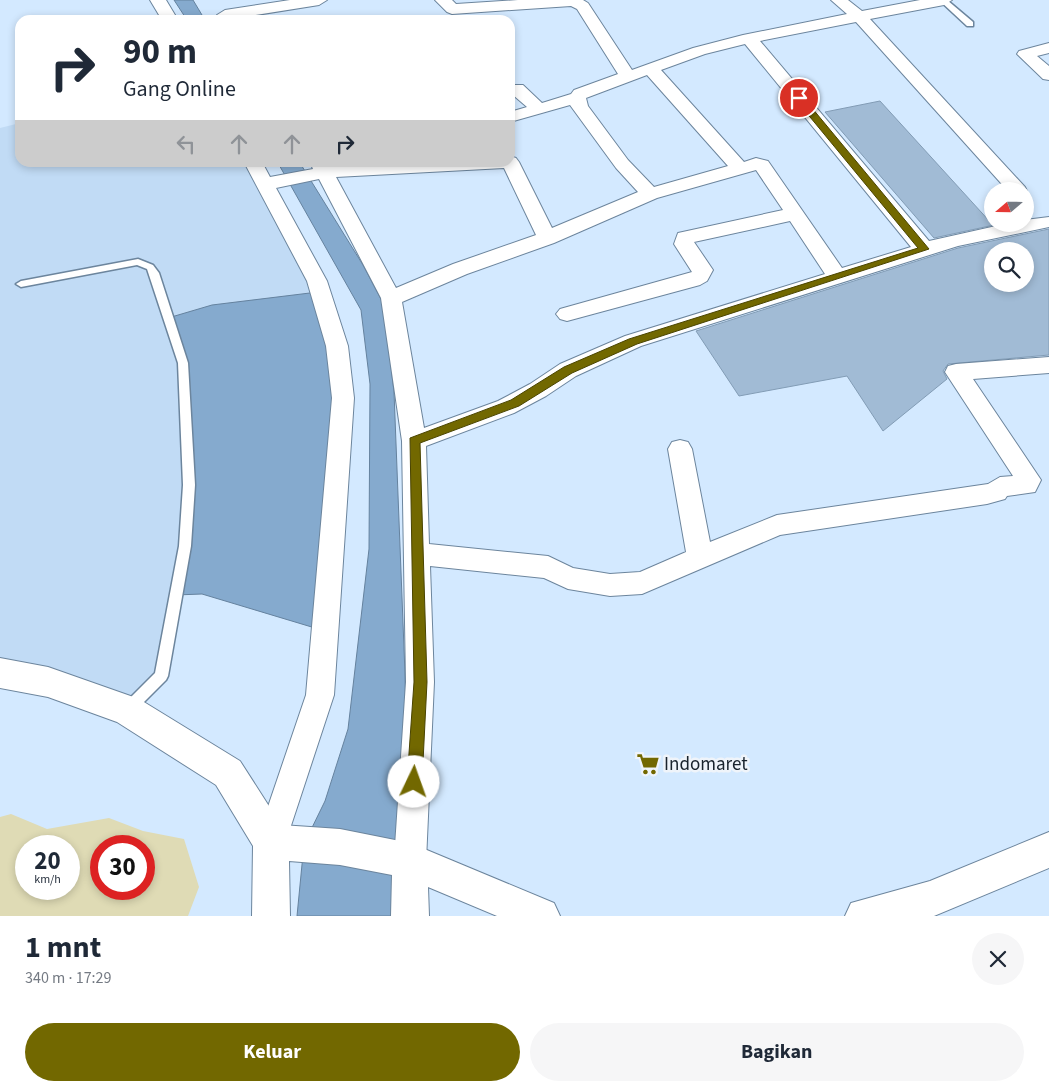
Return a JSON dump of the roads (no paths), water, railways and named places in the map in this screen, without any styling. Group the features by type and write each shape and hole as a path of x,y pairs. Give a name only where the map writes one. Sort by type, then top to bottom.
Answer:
{"street":[{"path":"158,0 167,15"},
{"path":"214,0 224,15"},
{"path":"242,15 319,0"},
{"path":"443,0 452,9 481,14 567,0 580,3 627,75"},
{"path":"839,0 860,17 1010,182"},
{"path":"515,116 577,98 587,91 627,75 699,51 749,38 944,0"},
{"path":"749,38 924,249"},
{"path":"1049,48 1025,54 1049,75"},
{"path":"650,68 740,168"},
{"path":"515,89 540,109"},
{"path":"577,98 579,106 610,149 650,194"},
{"path":"391,298 547,238 650,194 740,168 762,165 837,276"},
{"path":"258,167 274,182 317,281 337,346 343,398 320,695 271,842 271,916"},
{"path":"274,182 321,167 391,298 414,441 420,682 410,861 410,916"},
{"path":"512,167 547,238"},
{"path":"1034,210 1047,224"},
{"path":"566,314 692,280 700,276 703,270 684,244 685,238 796,213"},
{"path":"414,441 506,407 538,390 568,370 625,345 924,249 981,234 1047,224"},
{"path":"417,554 548,567 568,578 610,585 642,583 777,525 987,494 996,492 1000,487 1026,485 1029,480 1001,442 988,417 956,372 1049,365"},
{"path":"680,448 700,559"},
{"path":"0,673 48,682 127,710 228,772 271,842"},
{"path":"271,842 340,846 410,861 541,916"},
{"path":"864,916 930,899 1049,850"}],"lane":[{"path":"944,0 970,24"},
{"path":"21,284 138,262 150,267 154,273 183,363 189,485 185,546 162,676 127,710"}],"place":[{"name":"Indomaret","path":"648,764"}]}
